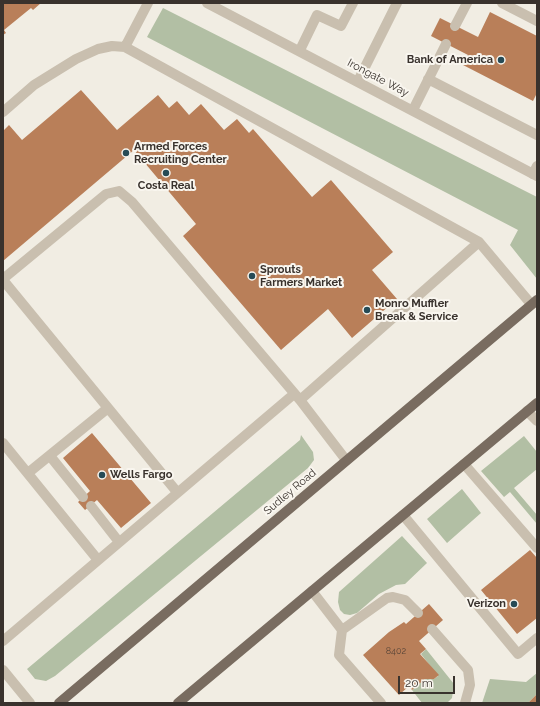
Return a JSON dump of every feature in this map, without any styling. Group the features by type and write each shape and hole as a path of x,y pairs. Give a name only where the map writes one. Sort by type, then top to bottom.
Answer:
{"main road":[{"name":"Sudley Road","path":"59,703 534,302"},
{"path":"178,703 537,403"}],"street":[{"path":"125,47 148,3"},
{"name":"Irongate Way","path":"208,3 413,110 536,172"},
{"path":"300,50 317,15 341,26 353,3"},
{"path":"358,81 397,3"},
{"path":"455,26 467,3"},
{"path":"502,3 537,21"},
{"path":"413,110 446,44"},
{"path":"3,112 34,85 76,59 98,49 112,46 125,47 479,242 534,302"},
{"path":"428,79 537,135"},
{"path":"177,492 3,280 106,194 119,191 126,195 297,397 346,460"},
{"path":"3,641 177,492 297,397 479,242"},
{"path":"28,474 108,408"},
{"path":"527,411 537,421"},
{"path":"3,443 98,560"},
{"path":"50,456 83,497"},
{"path":"464,464 537,548"},
{"path":"90,506 119,542"},
{"path":"403,515 518,654 537,638"},
{"path":"312,591 342,630 339,655 381,703"},
{"path":"342,630 386,598 393,597 405,600 418,613"},
{"path":"432,629 468,670 470,685 465,703"},
{"path":"3,670 30,703"}],"green space":[{"path":"163,8 537,197 537,279 510,245 518,230 147,37"},
{"path":"301,435 313,452 314,460 308,468 55,676 46,681 35,679 27,669 300,440"},
{"path":"524,436 537,452 537,469 514,488 537,515 537,524 510,492 504,497 481,471"},
{"path":"462,489 481,513 447,543 427,519"},
{"path":"402,536 427,563 405,584 396,585 379,594 357,613 350,615 344,614 340,610 338,602 339,592"},
{"path":"426,649 454,684 452,698 447,703 422,703 412,690 425,679 434,679 438,676 421,654"},
{"path":"537,673 537,694 528,703 482,703 490,679 526,682"}],"building":[{"path":"3,3 41,3 33,10 31,8 4,30 6,33 3,35"},
{"name":"Bank of America","path":"490,12 537,36 537,93 533,101 463,65 468,55 431,36 440,18 478,37"},
{"path":"81,90 117,130 158,95 169,108 177,101 189,115 201,104 224,130 237,119 249,133 253,129 312,197 331,180 393,252 372,270 397,299 352,338 328,309 281,350 183,236 196,224 134,150 3,261 3,131 9,125 22,140"},
{"name":"Wells Fargo","path":"92,433 151,503 121,528 97,500 85,510 78,502 90,491 63,458"},
{"name":"Verizon","path":"530,550 537,558 537,618 517,634 481,590"},
{"path":"429,604 443,620 419,641 426,649 420,654 439,675 434,679 425,679 412,690 409,686 399,695 363,655 389,632 404,622 406,624"},
{"path":"537,694 537,703 528,703"}],"place":[{"name":"Bank of America","path":"501,60"},
{"name":"Armed Forces Recruiting Center","path":"126,153"},
{"name":"Costa Real","path":"166,173"},
{"name":"Sprouts Farmers Market","path":"252,276"},
{"name":"Monro Muffler Break & Service","path":"367,310"},
{"name":"Wells Fargo","path":"102,475"},
{"name":"Verizon","path":"514,604"}]}
